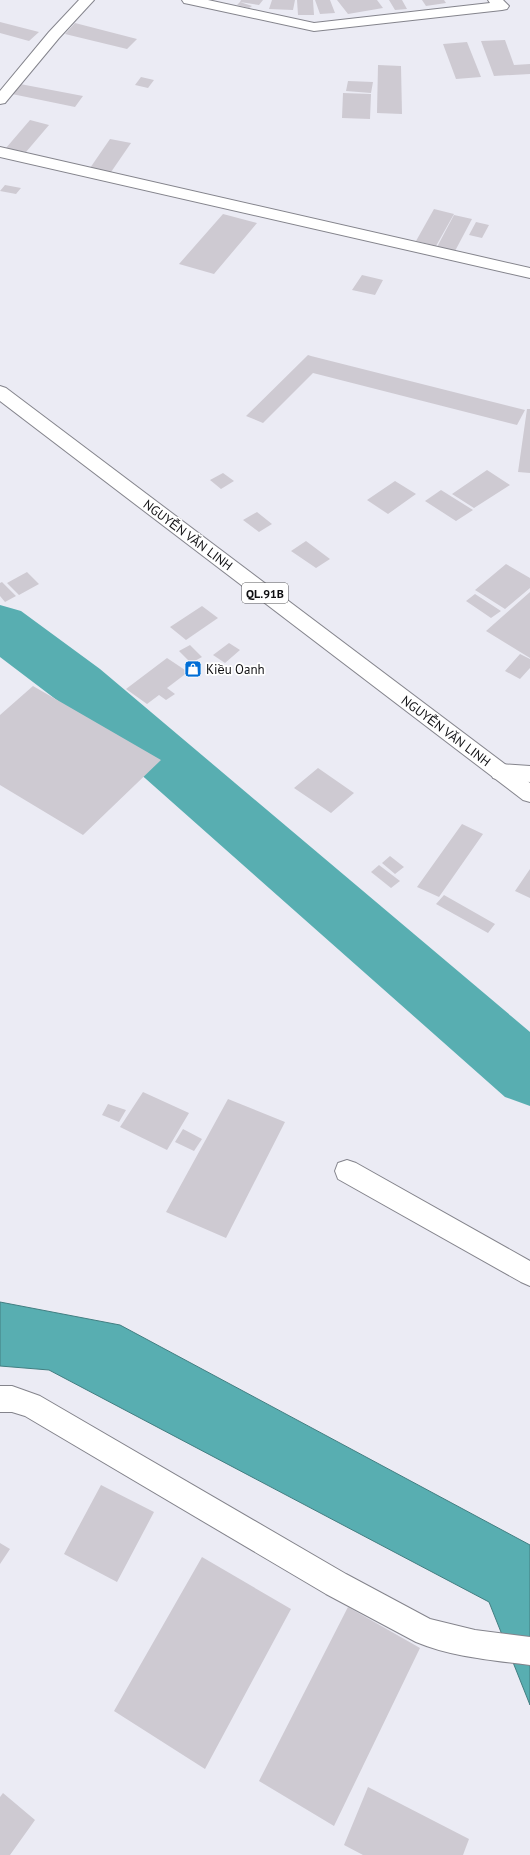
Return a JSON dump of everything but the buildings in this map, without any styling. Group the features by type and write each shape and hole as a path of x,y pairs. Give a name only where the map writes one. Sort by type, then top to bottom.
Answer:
{"main road":[{"path":"0,100 54,35 87,0"},
{"path":"189,0 314,27 502,6 495,0"},
{"path":"0,152 530,273"},
{"name":"NGUYỄN VĂN LINH","path":"0,392 530,794"},
{"path":"500,772 530,774"},
{"path":"348,1170 530,1274"},
{"path":"0,1399 12,1398 31,1405 336,1584 426,1632 475,1644 530,1651"}],"water":[{"path":"0,1302 120,1325 530,1545 530,1705 489,1602 49,1370 0,1366"}],"waterway":[{"path":"0,626 79,685 530,1075"}],"place":[{"name":"Kiều Oanh","path":"193,669"}]}
